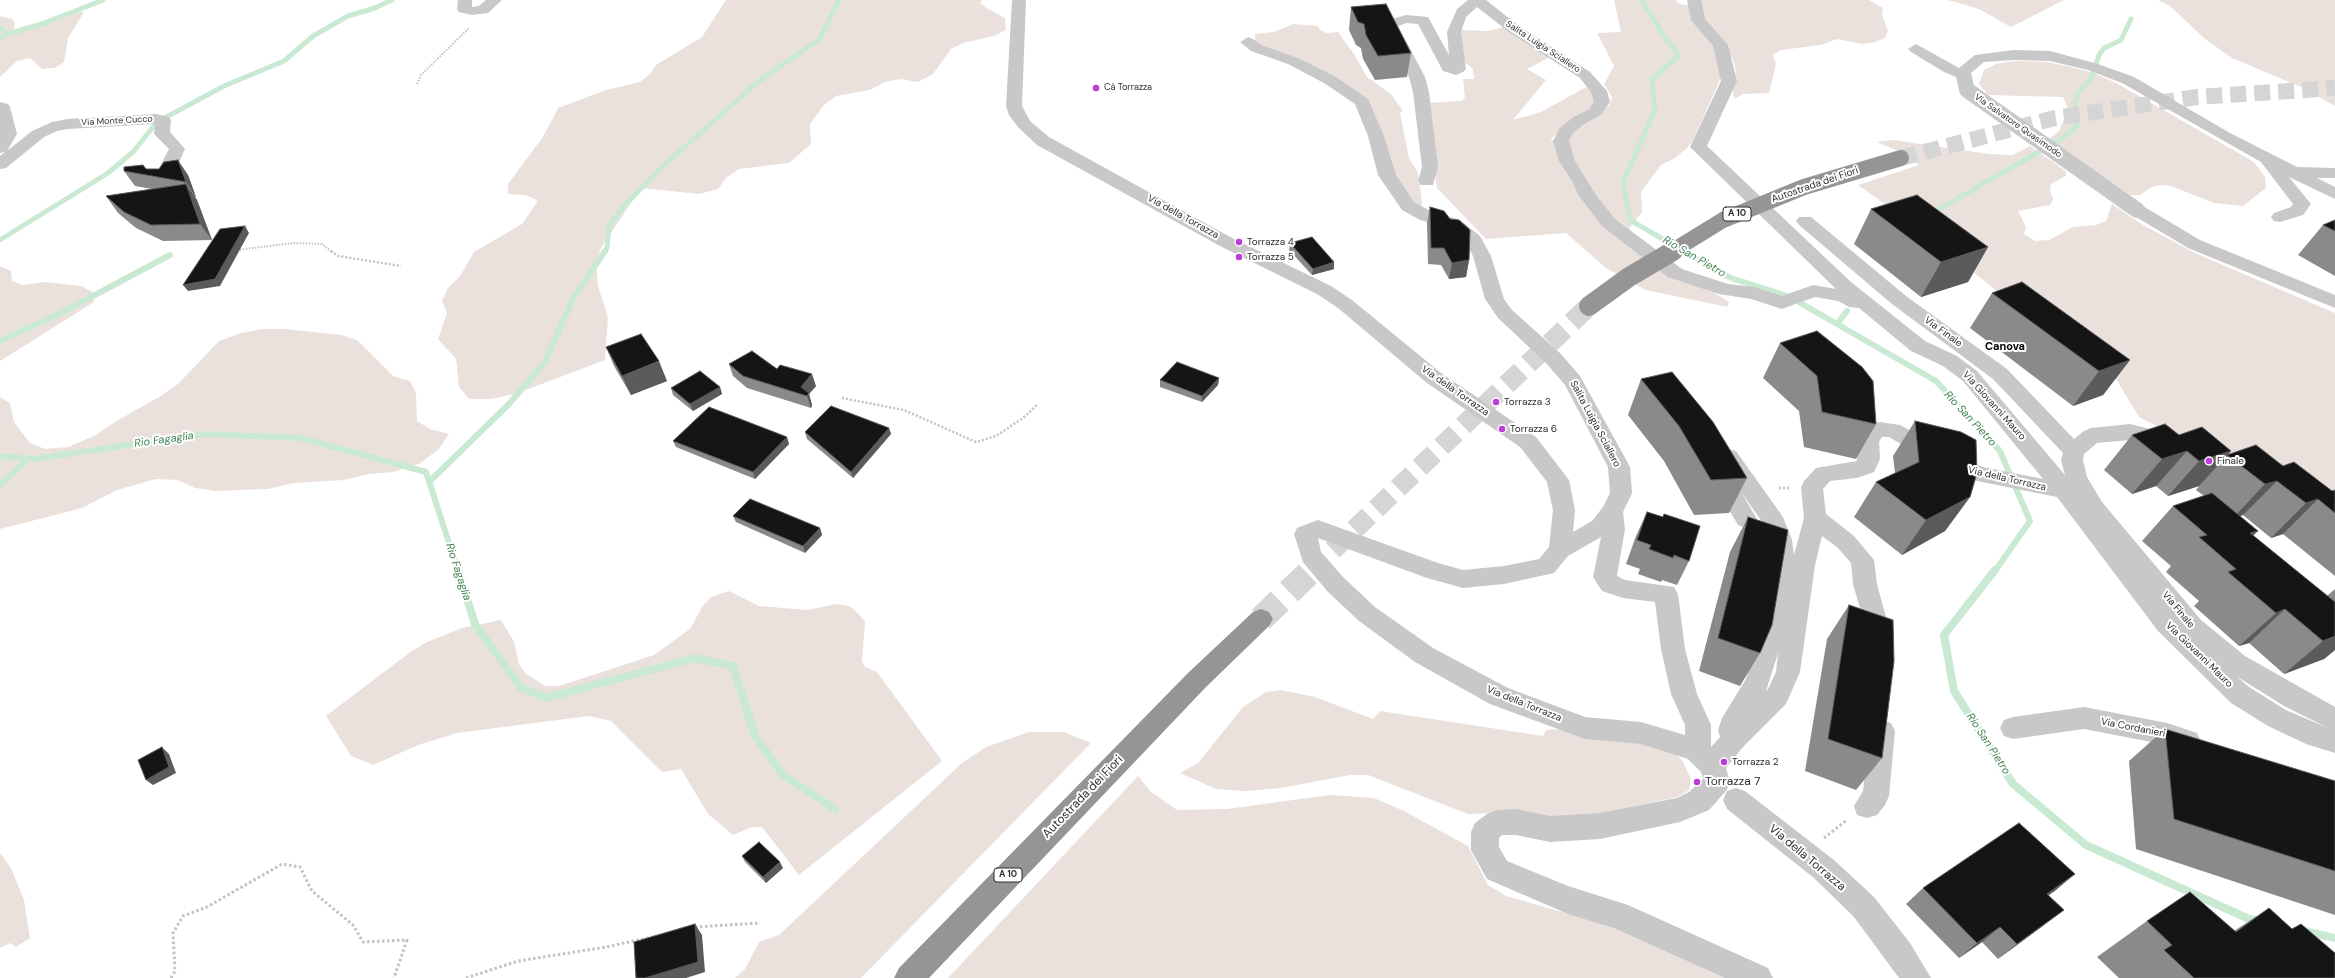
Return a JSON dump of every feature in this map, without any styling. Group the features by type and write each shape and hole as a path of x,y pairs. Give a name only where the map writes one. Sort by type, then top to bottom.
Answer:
{"highway":[{"name":"Autostrada dei Fiori","path":"1589,306 1629,277 1723,220 1804,187 1901,158"},
{"name":"Autostrada dei Fiori","path":"909,978 1196,680 1261,619"}],"street":[{"path":"465,0 464,9 483,10 495,0"},
{"name":"Via della Torrazza","path":"1019,0 1013,97 1017,115 1024,124 1043,141 1076,160 1165,206 1226,242 1324,290 1345,304 1434,378 1528,442 1558,480 1564,510 1560,550 1546,567 1504,576 1464,579 1435,572 1318,529 1305,534 1311,556 1336,585 1367,614 1424,655 1499,696 1585,728 1641,733 1716,775 1864,907 1900,953 1916,978"},
{"name":"Salita Luigia Sciallero","path":"1427,181 1430,166 1421,92 1417,77 1390,24 1406,20 1425,22 1448,68 1456,70 1458,69 1454,32 1459,17 1464,10 1478,0 1484,8 1585,75 1599,91 1602,102 1595,112 1578,121 1565,132 1561,141 1567,161 1582,181 1588,196 1609,223 1675,273 1726,290 1754,293 1782,303 1814,291 1843,296 1897,330"},
{"name":"Via Giovanni Mauro","path":"1694,0 1698,20 1720,45 1729,81 1698,147 1844,286 1918,346 1950,361 1970,376 2058,489 2167,624 2204,662 2240,695 2277,718 2315,736 2335,742"},
{"name":"Salita Luigia Sciallero","path":"1248,42 1256,48 1293,61 1330,80 1362,102 1376,136 1387,175 1408,206 1426,216 1454,224 1474,240 1482,256 1495,299 1505,314 1553,358 1573,381 1619,467 1621,492 1612,512 1600,526 1560,550"},
{"name":"Via Salvatore Quasimodo","path":"1916,48 1949,69 2137,210 2194,244 2335,302"},
{"path":"1966,83 1964,72 1980,58 2013,55 2050,56 2093,67 2128,80 2224,136 2335,194"},
{"path":"0,107 2,107 9,134 0,148"},
{"name":"Via Monte Cucco","path":"0,164 38,134 52,127 68,124 156,119 164,120 162,134 172,142 177,149 163,178"},
{"path":"2260,155 2275,168 2302,204 2296,210 2280,217"},
{"path":"2291,171 2335,173"},
{"name":"Via Finale","path":"1805,221 1899,300 2000,374 2049,427 2074,451 2072,460 2076,477 2094,508 2192,627 2236,663 2293,698 2335,720"},
{"name":"Via della Torrazza","path":"1812,487 1824,474 1857,470 1866,466 1869,459 1868,442 1873,432 1880,429 1898,433 1954,465 1980,474 2058,489"},
{"path":"2074,451 2091,436 2130,432 2185,446"},
{"path":"1733,740 1731,730 1735,718 1757,683 1765,659 1783,560 1781,540 1775,524 1752,489 1711,446 1746,519"},
{"path":"1758,978 1618,914 1568,900 1515,879 1497,870 1485,850 1485,832 1497,823 1516,822 1550,829 1600,826 1680,810 1699,801 1716,775 1733,740 1777,696 1788,672 1802,565 1815,518 1812,487"},
{"path":"1612,512 1614,529 1605,577 1610,584 1623,588 1666,594 1673,649 1682,687 1698,725 1716,775"},
{"path":"1815,518 1846,542 1862,560 1866,584 1882,647 1883,662"},
{"path":"1867,806 1876,796 1880,770 1883,708"},
{"name":"Via Cordanieri","path":"2013,728 2084,718 2167,734 2211,749"}],"path":[{"path":"417,84 421,76 446,54 483,10"},
{"path":"236,250 294,243 322,244 338,256 401,266"},
{"path":"842,398 904,410 976,442 996,436 1023,418 1037,404"},
{"path":"1752,489 1812,487"},
{"path":"1804,853 1867,806"},
{"path":"172,978 175,971 173,933 183,916 207,907 282,864 300,867 312,890 353,925 363,942 407,940 394,978"},
{"path":"690,928 705,925 760,923"},
{"path":"466,978 518,961 606,947 659,935"}],"shaded area":[{"path":"726,0 982,0 980,3 1005,18 1006,30 994,36 963,43 951,49 933,74 918,82 901,79 885,82 870,90 836,96 824,105 810,124 811,144 789,163 739,169 726,178 718,189 699,194 641,188 601,248 596,261 598,286 608,317 605,360 515,394 491,399 469,399 459,387 456,359 438,339 447,313 442,301 448,288 460,276 474,252 522,224 538,201 526,195 508,194 508,184 543,137 558,108 606,90 640,82 650,74 656,65 702,37"},
{"path":"1614,0 1676,0 1679,4 1689,5 1691,19 1719,51 1722,75 1693,140 1687,148 1675,158 1661,165 1641,192 1642,212 1630,227 1629,247 1686,281 1713,292 1729,302 1727,307 1646,290 1606,268 1566,233 1486,239 1437,188 1433,160 1429,103 1461,101 1465,98 1463,79 1474,79 1473,69 1461,59 1459,30 1489,31 1506,26 1550,57 1527,69 1546,80 1513,120 1541,112 1590,85 1596,98 1593,106 1568,122 1550,140 1567,140 1572,131 1609,106 1612,97 1604,84 1614,66 1597,33 1621,32"},
{"path":"1699,0 1869,0 1883,8 1882,15 1888,31 1885,38 1875,42 1862,44 1837,39 1821,45 1781,50 1773,55 1776,64 1769,93 1743,94 1735,99 1733,94 1736,72 1733,59 1701,18"},
{"path":"1948,0 2064,0 2011,27 1979,9"},
{"path":"2158,0 2335,0 2335,106 2301,87 2232,58 2205,39 2170,6"},
{"path":"75,11 84,12 68,38 64,62 55,68 42,69 30,58 17,61 0,77 0,16 12,19 15,23 13,32 24,31 52,17"},
{"path":"1293,24 1318,26 1320,30 1327,33 1338,32 1354,54 1367,77 1391,94 1403,111 1400,113 1409,158 1418,173 1422,203 1421,208 1418,208 1392,171 1368,104 1265,49 1255,41 1255,34 1274,32"},
{"path":"2015,61 2046,62 2067,66 2094,73 2118,84 2254,162 2265,177 2266,188 2243,206 2214,203 2171,186 2160,185 2152,187 2140,195 2130,195 2049,139 2059,131 2068,109 2063,97 1988,95 1979,84 1984,70 1996,64"},
{"path":"1893,140 1989,154 2013,155 2030,146 2066,171 2066,176 2051,184 2050,191 2053,199 2050,205 2018,211 2026,227 2024,234 2035,241 2049,240 2073,227 2096,225 2106,221 2112,204 2143,225 2195,253 2335,313 2335,502 2273,471 2161,428 2139,417 2116,379 2004,297 1920,229 1858,185 1919,165 1899,151 1876,142"},
{"path":"0,266 11,271 12,281 23,285 45,282 81,286 93,292 94,302 0,361"},
{"path":"263,329 285,329 341,335 357,340 393,376 410,381 416,393 417,421 430,429 449,434 438,450 419,464 393,472 369,474 344,480 294,483 268,489 216,491 195,488 178,480 156,479 117,490 82,508 0,529 0,397 10,403 14,422 30,443 45,449 68,447 94,436 178,384 219,341 241,333"},
{"path":"729,591 759,606 807,610 836,604 849,606 858,613 865,622 862,661 865,667 877,672 942,761 799,875 762,827 752,827 733,835 708,814 681,769 662,772 611,721 589,716 457,733 418,745 373,765 351,756 326,716 409,653 427,642 462,628 501,620 514,642 519,664 525,673 545,686 559,686 654,655 690,629 702,607 711,597"},
{"path":"1281,690 1315,697 1373,719 1380,711 1543,736 1546,730 1561,729 1642,741 1671,750 1682,760 1691,779 1689,790 1678,797 1575,819 1493,813 1468,814 1368,775 1350,775 1281,788 1246,791 1216,789 1180,773 1198,763 1243,707 1266,692"},
{"path":"1029,732 1064,732 1091,743 861,978 735,978 745,969 759,942 779,935 962,763 986,747"},
{"path":"1138,776 1150,791 1177,810 1227,809 1330,795 1374,798 1404,811 1468,846 1488,885 1506,896 1615,927 1725,978 948,978"},
{"path":"0,853 11,868 24,900 30,938 16,947 10,943 0,948"}],"building":[{"path":"1386,4 1411,53 1378,56 1366,35 1364,24 1358,22 1351,7"},
{"path":"178,160 186,182 124,171 124,167 143,165 146,169 159,169 164,162"},
{"path":"186,184 200,224 151,225 124,212 106,196"},
{"path":"1917,195 1988,247 1941,262 1871,209"},
{"path":"1430,207 1444,211 1450,219 1459,220 1470,230 1469,260 1452,263 1444,248 1431,248"},
{"path":"2335,220 2335,231 2323,225"},
{"path":"245,226 215,279 183,285 220,229"},
{"path":"1312,237 1334,262 1313,269 1290,243"},
{"path":"2022,282 2130,360 2099,371 1992,293"},
{"path":"1817,331 1862,367 1873,381 1876,424 1822,412 1817,376 1780,343"},
{"path":"641,334 659,361 622,376 606,347"},
{"path":"752,351 777,369 780,365 812,374 801,387 809,393 807,396 743,376 729,364"},
{"path":"1177,362 1219,378 1202,396 1160,380"},
{"path":"700,371 720,387 690,404 671,388"},
{"path":"1672,372 1713,422 1747,478 1711,480 1679,426 1641,379"},
{"path":"831,406 889,428 851,472 805,432"},
{"path":"709,407 787,437 753,472 673,441"},
{"path":"1915,421 1961,432 1976,440 1977,473 1970,497 1926,520 1876,482 1919,462"},
{"path":"2165,424 2179,435 2202,427 2231,451 2199,461 2187,451 2162,459 2132,435"},
{"path":"2256,445 2283,466 2294,462 2332,491 2335,490 2335,513 2318,499 2306,503 2277,481 2265,484 2227,455"},
{"path":"2212,493 2258,531 2250,533 2335,602 2335,636 2323,641 2285,609 2276,613 2228,572 2236,569 2199,537 2207,535 2173,506"},
{"path":"750,499 820,528 803,546 733,516"},
{"path":"1647,512 1663,517 1664,514 1700,526 1689,561 1674,555 1673,558 1649,549 1651,545 1637,540"},
{"path":"1748,517 1788,530 1772,625 1760,653 1718,638"},
{"path":"1849,605 1893,620 1894,661 1882,758 1828,739"},
{"path":"2165,729 2335,781 2335,871 2174,819"},
{"path":"162,747 169,767 146,780 138,760"},
{"path":"2019,823 2075,874 2047,894 2064,910 2017,944 2000,927 1977,943 1923,888"},
{"path":"759,842 780,862 763,877 742,856"},
{"path":"2190,892 2236,932 2269,908 2292,929 2301,924 2335,953 2335,978 2194,978 2164,950 2172,945 2147,921"},
{"path":"695,924 698,962 645,978 636,978 634,942"}],"waterway":[{"path":"7,34 45,23 103,0"},
{"path":"0,240 108,173 133,152 157,122 224,86 284,61 313,36 348,16 375,8 392,0"},
{"path":"605,252 607,248 609,226 624,206 663,166 759,81 820,39 839,0"},
{"name":"Rio San Pietro","path":"1642,0 1661,32 1679,56 1652,79 1655,110 1623,182 1630,220 1685,252"},
{"path":"1930,214 2058,141 2077,126 2075,106 2078,93 2091,79 2099,55 2104,48 2121,40 2131,19"},
{"name":"Rio Fagaglia","path":"0,28 7,34"},
{"name":"Rio Fagaglia","path":"0,38 7,34"},
{"path":"429,482 508,405 544,363 574,297 605,251"},
{"name":"Rio San Pietro","path":"1683,251 1731,278 1790,297 1936,381 2000,451 2030,521 1995,571"},
{"path":"0,341 65,311 170,255"},
{"path":"1837,324 1847,311"},
{"name":"Rio Fagaglia","path":"28,459 204,434 301,438 426,472 429,482"},
{"name":"Rio Fagaglia","path":"0,456 28,459"},
{"path":"0,485 28,459"},
{"name":"Rio Fagaglia","path":"429,482 458,571"},
{"name":"Rio Fagaglia","path":"458,570 475,624 521,688 546,698 695,658 733,666 755,736 783,775 835,809"},
{"name":"Rio San Pietro","path":"1995,570 1944,635 1954,691 2013,784 2086,845 2249,919 2260,921"},
{"name":"Rio San Pietro","path":"2304,931 2335,938"}],"tunnel":[{"path":"1901,158 2055,118 2197,97 2335,88"},
{"path":"1311,571 1589,306"},
{"path":"1261,619 1312,570"}],"place":[{"name":"Cà Torrazza","path":"1096,88"},
{"name":"Torrazza 4","path":"1239,242"},
{"name":"Torrazza 5","path":"1239,257"},
{"name":"Torrazza 3","path":"1496,402"},
{"name":"Torrazza 6","path":"1502,429"},
{"name":"Finale","path":"2209,461"},
{"name":"Torrazza 2","path":"1724,762"},
{"name":"Torrazza 7","path":"1697,782"}],"district":[{"name":"Canova","path":"2005,347"}]}
